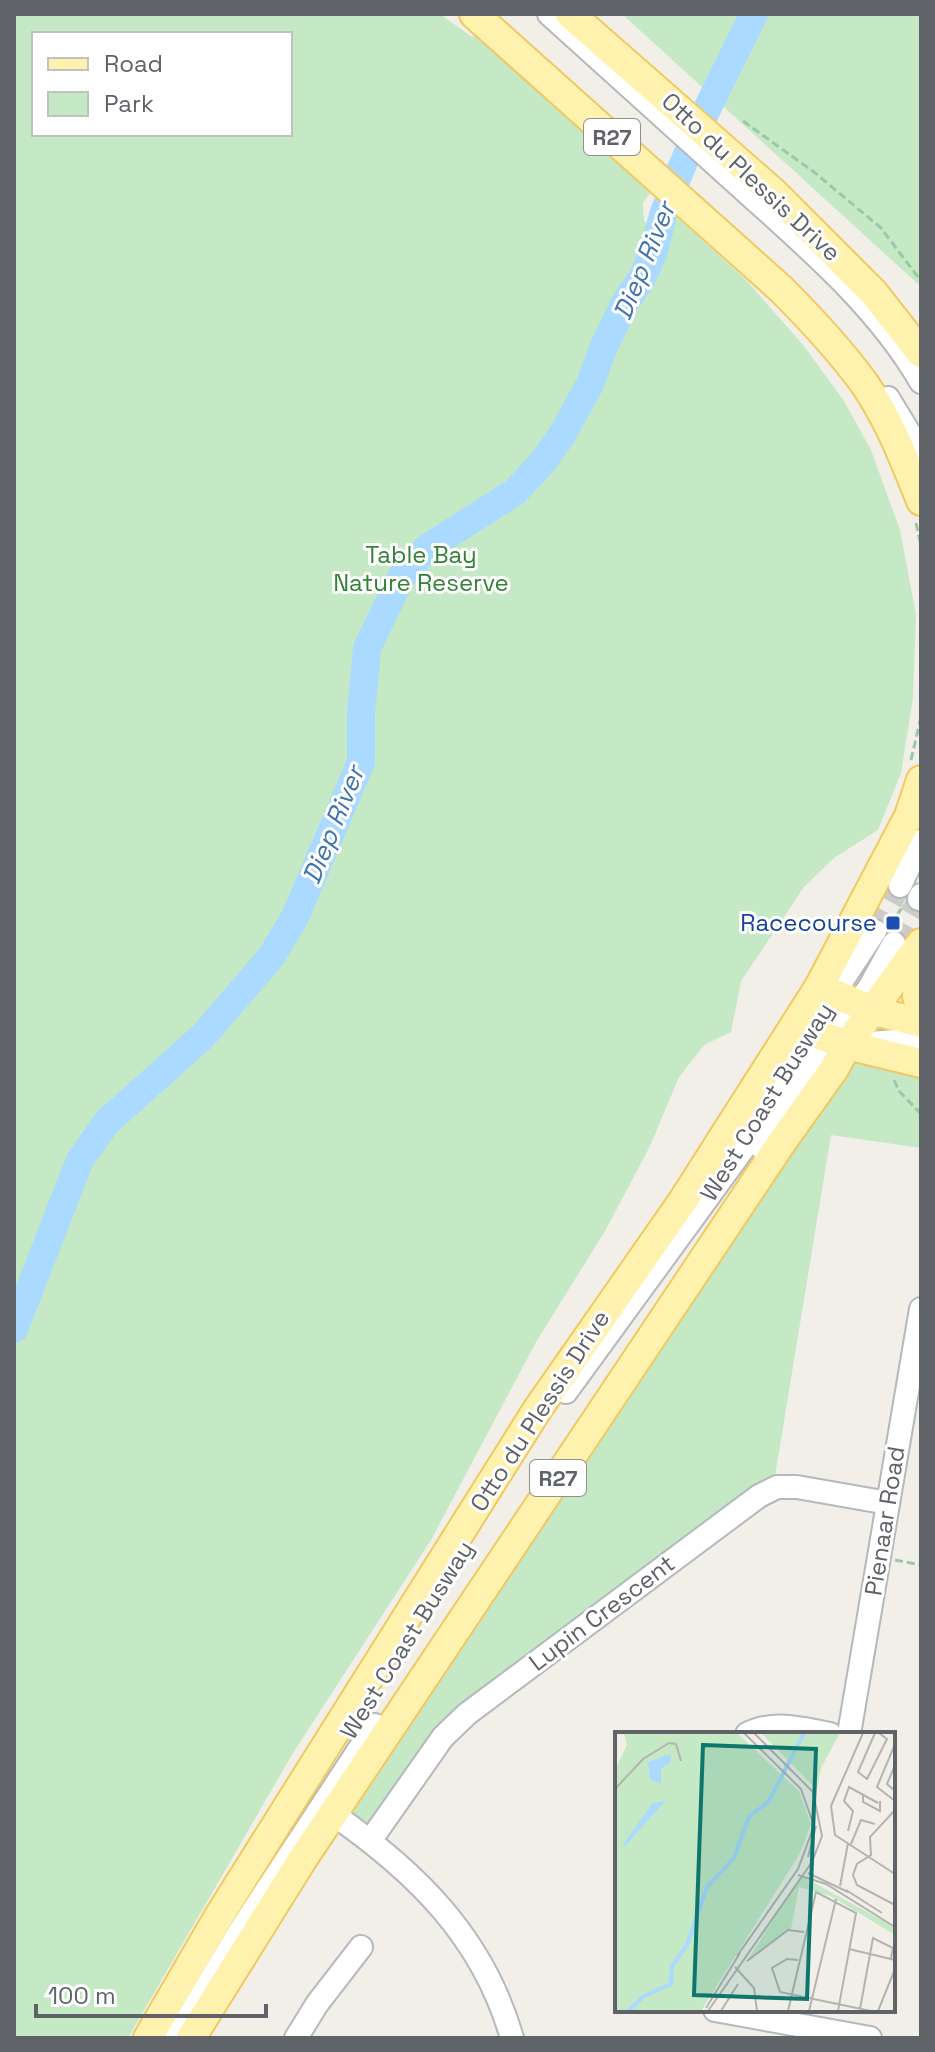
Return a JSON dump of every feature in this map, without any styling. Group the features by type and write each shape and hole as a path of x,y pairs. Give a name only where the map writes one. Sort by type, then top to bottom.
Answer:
{"main road":[{"name":"R27","path":"474,14 751,254 825,334 865,385 896,440 921,501"},
{"name":"Otto du Plessis Drive","path":"570,14 772,203 873,292 921,353"},
{"name":"Otto du Plessis Drive","path":"822,1035 846,998 921,780"},
{"name":"Otto du Plessis Drive","path":"148,2038 212,1928 537,1410 682,1202 822,1035 846,998 897,939"},
{"path":"921,963 917,996 921,1010"},
{"path":"846,998 921,1023"},
{"name":"Otto du Plessis Drive","path":"191,2038 251,1937 782,1142 834,1069 822,1035"},
{"path":"822,1035 921,1063"}],"street":[{"path":"493,14 751,254 835,325 865,362 910,434 921,462"},
{"path":"549,14 772,203 864,304 909,361 921,382"},
{"path":"913,893 921,841"},
{"name":"West Coast Busway","path":"846,998 897,939"},
{"path":"846,998 921,1032"},
{"path":"822,1035 895,1041 921,1048"},
{"name":"West Coast Busway","path":"163,2038 201,1971 557,1404 746,1145 822,1035"},
{"name":"West Coast Busway","path":"176,2038 324,1801 703,1238 822,1035"},
{"name":"Pienaar Road","path":"849,1732 921,1309"},
{"name":"Lupin Crescent","path":"370,1841 443,1737 467,1714 759,1496 777,1487 797,1487 888,1503"},
{"path":"751,1732 758,1728 780,1726 818,1732"},
{"path":"333,1814 423,1885 457,1925 490,1980 512,2038"},
{"path":"296,2038 317,2004 361,1947"},
{"path":"726,2012 870,2038"}],"path":[{"path":"743,121 814,172 881,228 921,281"},
{"path":"894,1080 899,1091 921,1114"},
{"path":"879,1558 921,1565"}],"green space":[{"name":"Table Bay Nature Reserve","path":"14,14 440,14 472,37 475,34 650,193 643,203 644,221 665,240 672,213 745,279 804,346 844,401 871,450 900,530 916,615 913,698 901,773 878,830 834,858 804,887 741,981 731,1032 704,1045 679,1077 650,1146 605,1231 536,1342 431,1540 293,1753 128,2038 14,2038"},
{"path":"622,14 921,14 921,288 918,284"},
{"path":"847,1045 921,1063 921,1148 831,1135 776,1470 777,1487 467,1714 370,1841 333,1814"}],"waterway":[{"name":"Diep River","path":"14,1329 80,1160 107,1122 203,1036 271,957 295,917 361,762 361,714 367,648 402,576 427,548 515,492 562,435 590,384 626,301 642,278 680,171 754,14"}],"tunnel":[{"path":"875,931 900,886"},
{"path":"894,943 919,899"}],"place":[{"name":"Racecourse","path":"893,923"}]}
